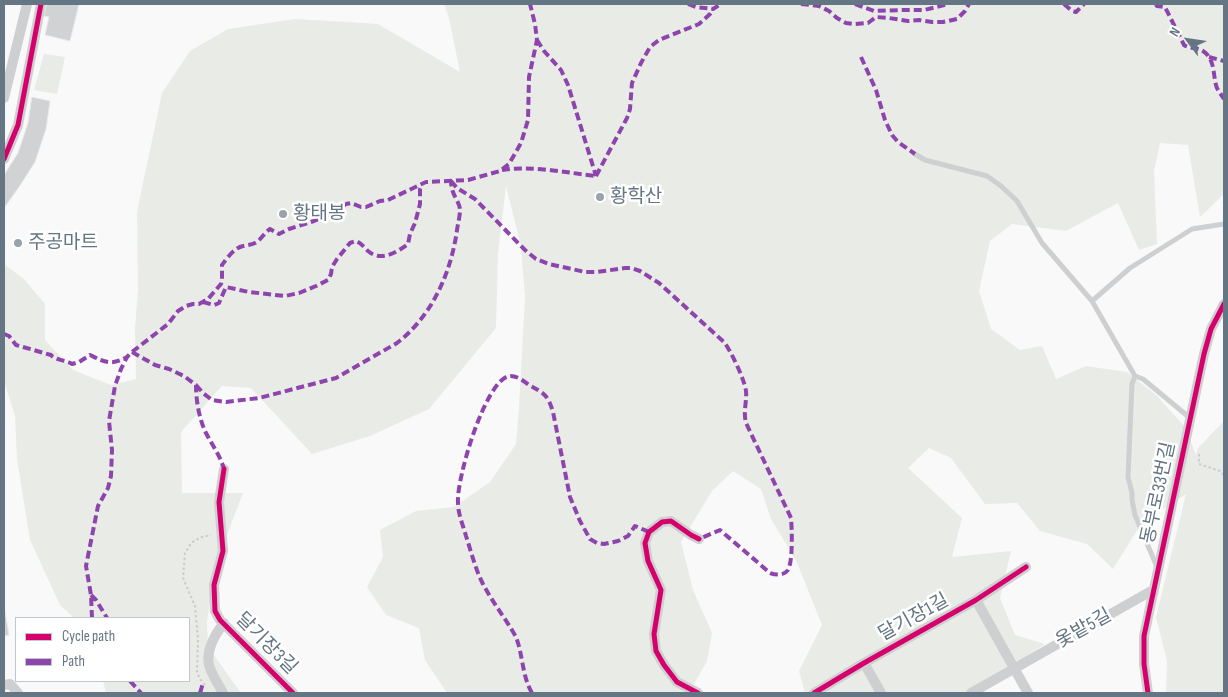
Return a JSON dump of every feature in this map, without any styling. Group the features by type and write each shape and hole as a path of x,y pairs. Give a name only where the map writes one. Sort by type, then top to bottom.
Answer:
{"street":[{"path":"4,98 26,4"},
{"path":"4,159 18,125 42,4"},
{"name":"동부로33번길","path":"1148,693 1144,664 1144,636 1204,354 1211,329 1224,304"},
{"name":"달기장3길","path":"224,468 219,502 223,551 214,585 215,610 220,620 293,693"},
{"path":"698,693 678,682 664,665 656,651 654,634 661,590 648,561 645,543 649,532 662,522 671,521 699,539"},
{"name":"달기장1길","path":"814,693 976,600 1026,567"},
{"name":"옻밭5길","path":"971,693 1153,590"},
{"path":"976,600 1028,693"},
{"path":"223,693 209,667 209,654 212,642 224,623"},
{"path":"864,663 881,693"},
{"path":"4,685 10,684 18,693"}],"lane":[{"path":"915,154 925,160 988,176 1001,186 1016,201 1042,243 1092,301 1135,376 1143,379 1190,419"},
{"path":"1092,301 1130,268 1192,229 1224,224"},
{"path":"1135,376 1132,384 1128,477 1135,515 1158,569"}],"path":[{"path":"1199,454 1199,464 1224,474"},
{"path":"208,688 197,672 198,639 195,606 183,578 184,563 185,554 194,541 202,537 222,533"}],"shaded area":[{"path":"444,4 1224,4 1224,194 1200,217 1188,145 1160,143 1154,171 1157,244 1139,250 1118,203 1066,231 1012,224 990,241 979,291 991,329 1020,350 1042,346 1056,379 1086,366 1127,372 1156,395 1185,427 1196,455 1198,448 1224,421 1224,693 1166,693 1167,661 1156,617 1186,494 1141,524 1113,569 1087,544 1040,531 1017,503 985,504 951,458 929,448 908,468 962,518 952,557 1011,551 1000,598 1015,635 1045,644 969,693 805,693 799,671 822,625 796,560 771,519 761,489 733,471 712,491 681,542 693,590 712,633 707,661 689,693 447,693 425,660 419,628 386,615 367,587 383,557 380,530 416,511 454,507 490,482 516,444 525,298 521,246 506,186 498,253 496,328 429,409 370,436 312,454 251,388 222,386 181,432 182,493 243,493 215,566 207,622 208,647 241,693 106,693 103,682 190,682 190,617 73,617 60,605 30,540 17,459 15,416 4,381 4,265 24,279 45,304 45,340 73,370 111,385 136,379 137,212 162,93 190,51 228,29 295,19 378,24 460,72 449,18"},
{"path":"44,54 65,57 57,94 34,90"}],"building":[{"path":"47,4 79,4 70,41 45,35 49,17 44,16"},
{"path":"32,97 50,101 46,129 35,162 4,208 4,175 18,153 28,123"},
{"path":"4,606 9,635 4,636"}],"marked path":[{"path":"92,617 91,595 86,566 98,506 108,488 111,476 112,450 109,421 115,386 127,357 168,324 178,311 186,306 199,304 208,299 221,284 222,265 228,256 240,247 257,242 270,229 279,234 335,212 346,204 351,203 366,207 388,200 426,182 468,180 500,171 509,164 521,143 528,120 529,77 537,40 530,4"},
{"path":"688,4 713,9 721,4"},
{"path":"801,4 819,6 846,23 855,24 868,23 876,17 908,21 943,22 957,19 969,4"},
{"path":"855,4 874,11 924,10 949,4"},
{"path":"1064,4 1076,12 1084,4"},
{"path":"1156,4 1157,6 1165,7 1184,45 1201,50 1210,58 1218,90 1224,99"},
{"path":"596,176 627,118 630,109 632,83 650,47 659,40 699,24 713,9"},
{"path":"537,40 561,70 568,85 596,176"},
{"path":"861,57 876,90 885,120 892,135 898,142 915,154"},
{"path":"1209,57 1224,61"},
{"path":"502,170 525,168 596,176"},
{"path":"451,181 457,188 475,199 536,259 585,272 625,268 640,271 659,283 725,343 745,386 746,423 791,518 792,545 790,566 782,574 770,573 720,530 699,539"},
{"path":"196,385 212,400 226,402 259,398 336,378 397,343 430,307 445,278 454,246 460,210 451,181"},
{"path":"203,302 214,305 219,303 226,287 285,296 299,293 328,280 337,259 350,243 356,241 368,251 378,256 388,255 399,250 408,244 420,204 422,184"},
{"path":"4,334 9,336 16,345 51,355 72,364 90,355 108,362 127,357"},
{"path":"132,352 155,365 184,376 196,385 201,422 224,469"},
{"path":"532,693 526,680 516,637 477,571 458,507 462,474 474,433 482,412 500,382 509,376 514,376 538,390 547,398 553,412 570,497 590,539 604,544 618,541 628,536 635,526 649,532"},
{"path":"91,595 106,617"},
{"path":"131,682 141,693"},
{"path":"200,693 203,683"}],"cycle path":[{"path":"4,159 18,125 41,4"},
{"path":"1148,693 1144,664 1144,636 1204,354 1211,329 1224,304"},
{"path":"224,469 219,502 223,551 214,585 215,611 220,620 293,693"},
{"path":"698,693 677,682 656,651 654,634 661,590 648,561 645,543 649,532 662,522 671,521 699,539"},
{"path":"814,693 976,600 1026,567"}],"place":[{"name":"황학산","path":"600,197"},
{"name":"황태봉","path":"283,214"},
{"name":"주공마트","path":"18,243"}]}
